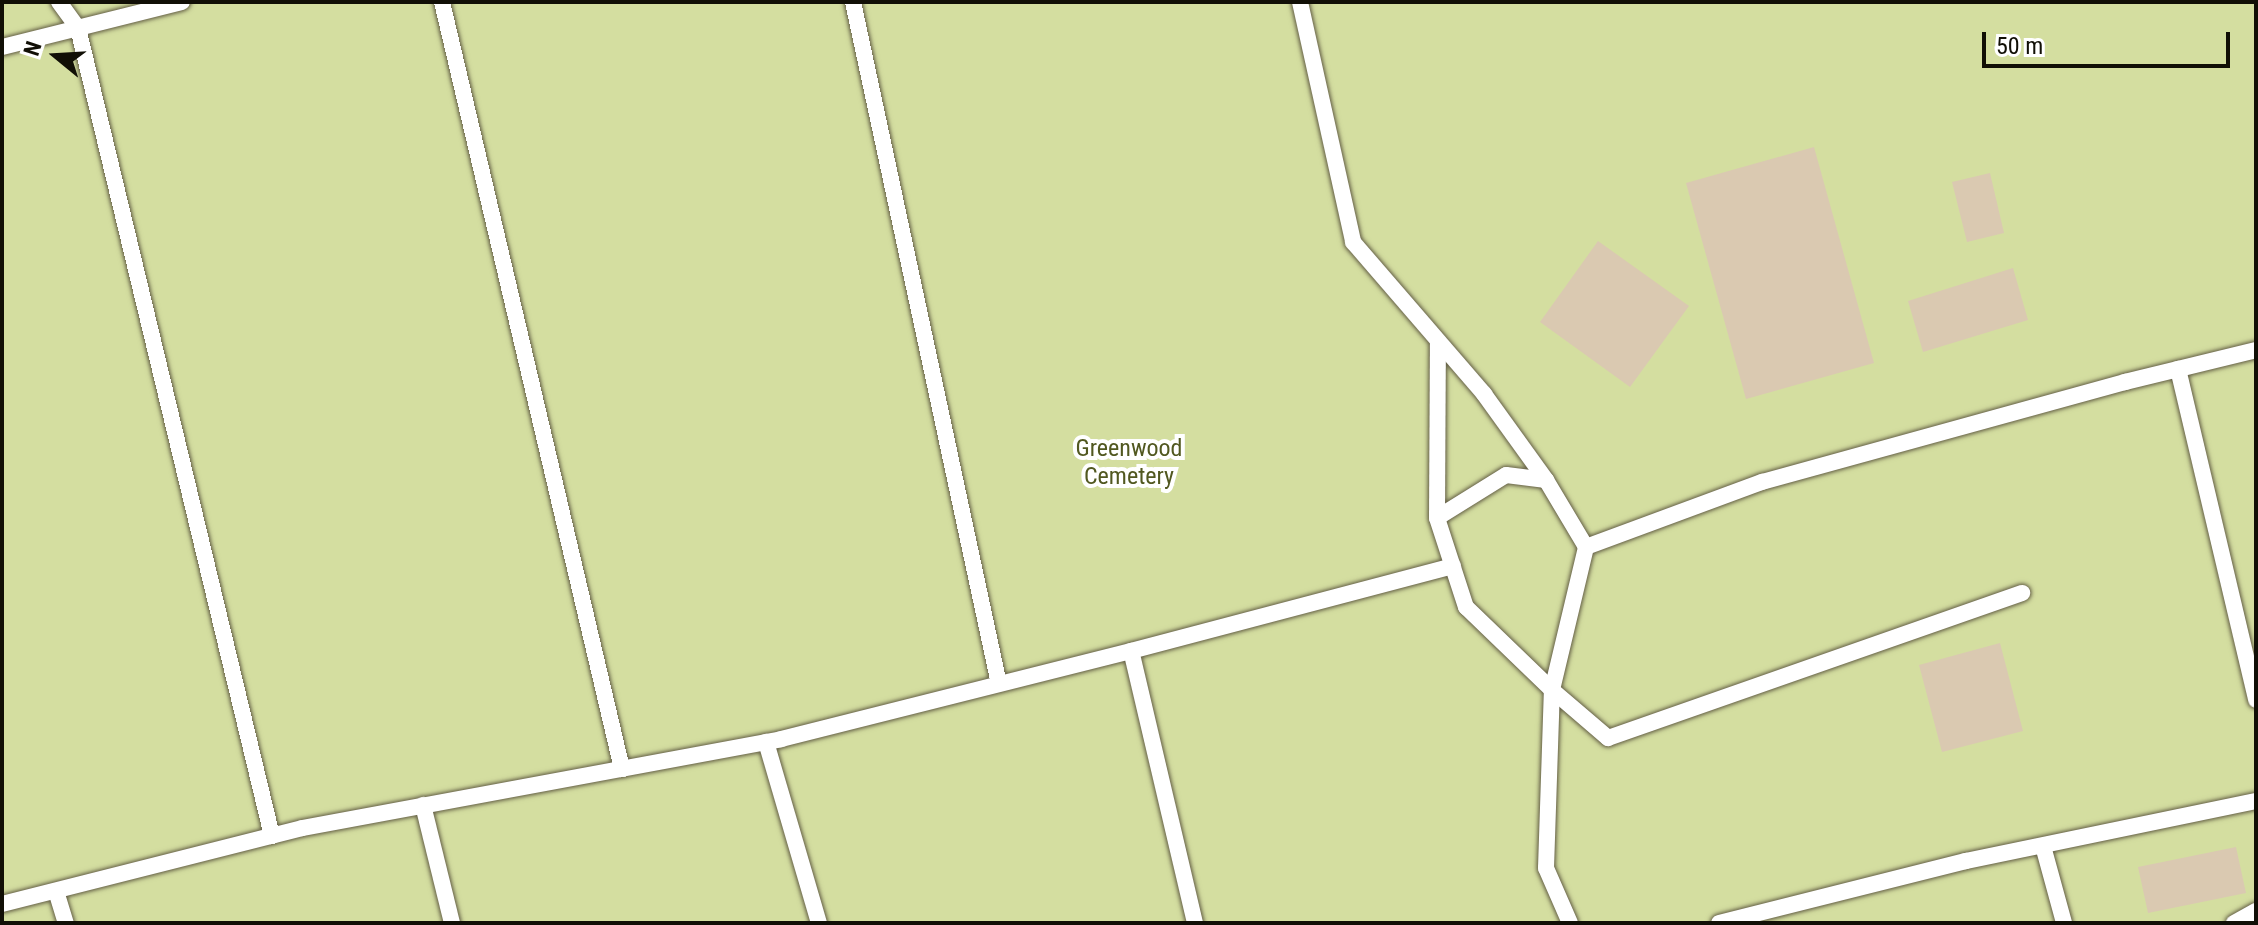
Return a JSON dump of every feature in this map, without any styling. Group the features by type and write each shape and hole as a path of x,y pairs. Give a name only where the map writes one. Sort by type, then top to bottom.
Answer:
{"lane":[{"path":"59,2 78,28 272,836"},
{"path":"2,47 182,2"},
{"path":"442,2 622,769"},
{"path":"853,2 999,684"},
{"path":"1300,2 1353,242 1484,394 1546,480 1586,547 1552,690 1546,868 1570,923"},
{"path":"1438,342 1437,518 1466,607 1552,690 1608,738 2022,593"},
{"path":"1586,547 1762,482 2256,350"},
{"path":"2178,369 2256,700"},
{"path":"1437,518 1506,475 1546,480"},
{"path":"2,904 272,836 766,742 1131,651 1453,566"},
{"path":"1131,651 1195,923"},
{"path":"766,742 819,923"},
{"path":"1719,923 2043,846 2256,801"},
{"path":"423,805 452,923"},
{"path":"2043,846 2064,923"},
{"path":"56,891 66,923"},
{"path":"2234,923 2256,911"}],"green space":[{"name":"Greenwood Cemetery","path":"2,2 2256,2 2256,923 2,923"}],"building":[{"path":"1814,147 1874,363 1746,399 1686,183"},
{"path":"1990,173 2004,233 1967,242 1952,182"},
{"path":"1598,241 1689,306 1630,387 1540,322"},
{"path":"2013,268 2028,320 1923,352 1908,301"},
{"path":"2000,643 2023,731 1942,752 1919,665"},
{"path":"2236,847 2246,893 2148,913 2138,867"}]}
